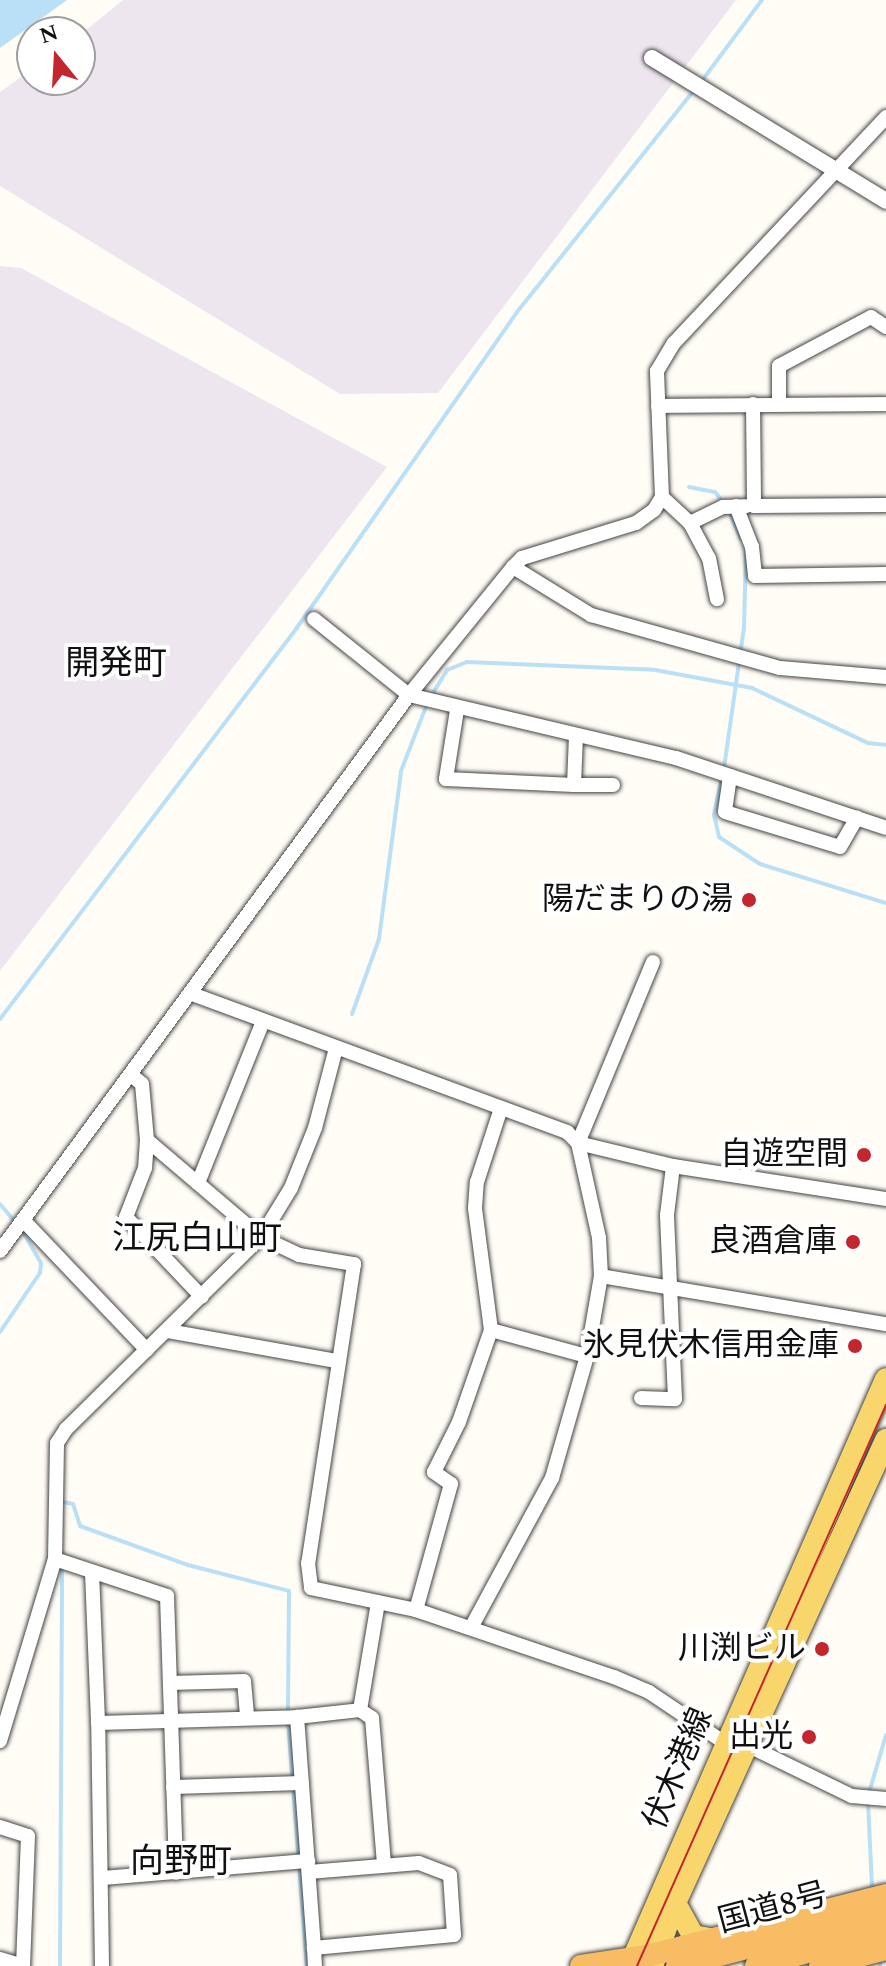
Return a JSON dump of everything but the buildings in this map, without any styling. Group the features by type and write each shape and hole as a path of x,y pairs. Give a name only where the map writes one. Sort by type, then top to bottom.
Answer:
{"highway":[{"path":"581,1966 643,1961 886,1895"},
{"name":"国道8号","path":"677,1966 886,1912"},
{"name":"国道8号","path":"756,1966 886,1931"},
{"path":"820,1966 886,1949"}],"main road":[{"name":"伏木港線","path":"643,1961 725,1743 886,1379"},
{"name":"伏木港線","path":"643,1961 675,1903 886,1440"},
{"path":"675,1903 693,1936 716,1940"}],"street":[{"path":"652,58 840,169 886,201"},
{"path":"0,1251 409,695 513,567 536,552 636,523 654,510 662,497 657,371 674,343 886,117"},
{"path":"779,404 779,366 871,317 886,327"},
{"path":"753,404 754,506"},
{"path":"658,406 886,404"},
{"path":"662,497 690,523 709,558 717,599"},
{"path":"690,523 736,506 886,505"},
{"path":"736,506 752,547 755,576 886,574"},
{"path":"513,567 591,615 780,668 886,677"},
{"path":"314,619 409,695 457,710 576,735 730,776 886,828"},
{"path":"457,710 446,779 613,785"},
{"path":"574,785 576,735"},
{"path":"730,776 725,812 840,847 857,818"},
{"path":"471,1628 552,1478 587,1356 601,1276 599,1238 578,1143 653,962"},
{"path":"192,994 567,1132 578,1143 673,1166 886,1199"},
{"path":"198,1183 263,1021"},
{"path":"0,1741 55,1559 57,1443 261,1237 291,1188 315,1128 336,1048"},
{"path":"131,1075 142,1084 147,1140 145,1168 126,1217 202,1297"},
{"path":"416,1610 451,1484 434,1472 459,1422 491,1330 475,1208 477,1182 501,1108"},
{"path":"147,1140 261,1237 299,1255 354,1264 336,1361 308,1563 311,1588 416,1610 649,1692 725,1743 747,1748 874,1799"},
{"path":"641,1398 675,1399 667,1215 673,1166"},
{"path":"24,1221 147,1350"},
{"path":"601,1276 886,1324"},
{"path":"491,1330 587,1356"},
{"path":"168,1331 336,1361"},
{"path":"55,1559 167,1596 176,1873"},
{"path":"92,1572 104,1878 102,1966"},
{"path":"360,1710 378,1603"},
{"path":"170,1683 244,1681 247,1718"},
{"path":"98,1723 290,1717 360,1710 372,1718 384,1865"},
{"path":"290,1717 309,1866 315,1966"},
{"path":"173,1787 296,1783"},
{"path":"0,1827 28,1836 23,1966 0,1959"},
{"path":"104,1878 419,1863 450,1875 454,1935 314,1948"}],"shaded area":[{"path":"123,0 736,0 438,393 340,394 0,186 0,92 16,80 16,96 96,96 96,22"},
{"path":"0,266 21,268 387,467 0,971"}],"water":[{"path":"0,0 67,0 45,16 16,16 16,37 0,48"}],"waterway":[{"path":"701,82 762,0"},
{"path":"0,1019 296,629 517,312 695,89"},
{"path":"689,487 715,492 724,503"},
{"path":"729,510 741,539"},
{"path":"724,768 744,628 746,551"},
{"path":"431,696 447,670 467,662 655,670 752,688 868,743 886,745"},
{"path":"352,1014 379,939 401,771 427,704"},
{"path":"722,777 714,815 719,837 760,864 886,903"},
{"path":"0,1204 15,1222"},
{"path":"0,1332 40,1273 41,1263 21,1229"},
{"path":"63,1502 73,1504 80,1526 188,1565 289,1591 288,1712"},
{"path":"60,1966 62,1564"},
{"path":"288,1721 307,1966"},
{"path":"869,1793 886,1735"},
{"path":"868,1802 872,1886"}],"tram line":[{"path":"637,1966 886,1405"}],"place":[{"name":"陽だまりの湯","path":"749,900"},
{"name":"自遊空間","path":"864,1155"},
{"name":"良酒倉庫","path":"853,1242"},
{"name":"氷見伏木信用金庫","path":"855,1346"},
{"name":"川渕ビル","path":"822,1649"},
{"name":"出光","path":"809,1737"}],"district":[{"name":"開発町","path":"116,665"},
{"name":"江尻白山町","path":"197,1240"},
{"name":"向野町","path":"181,1863"}]}
